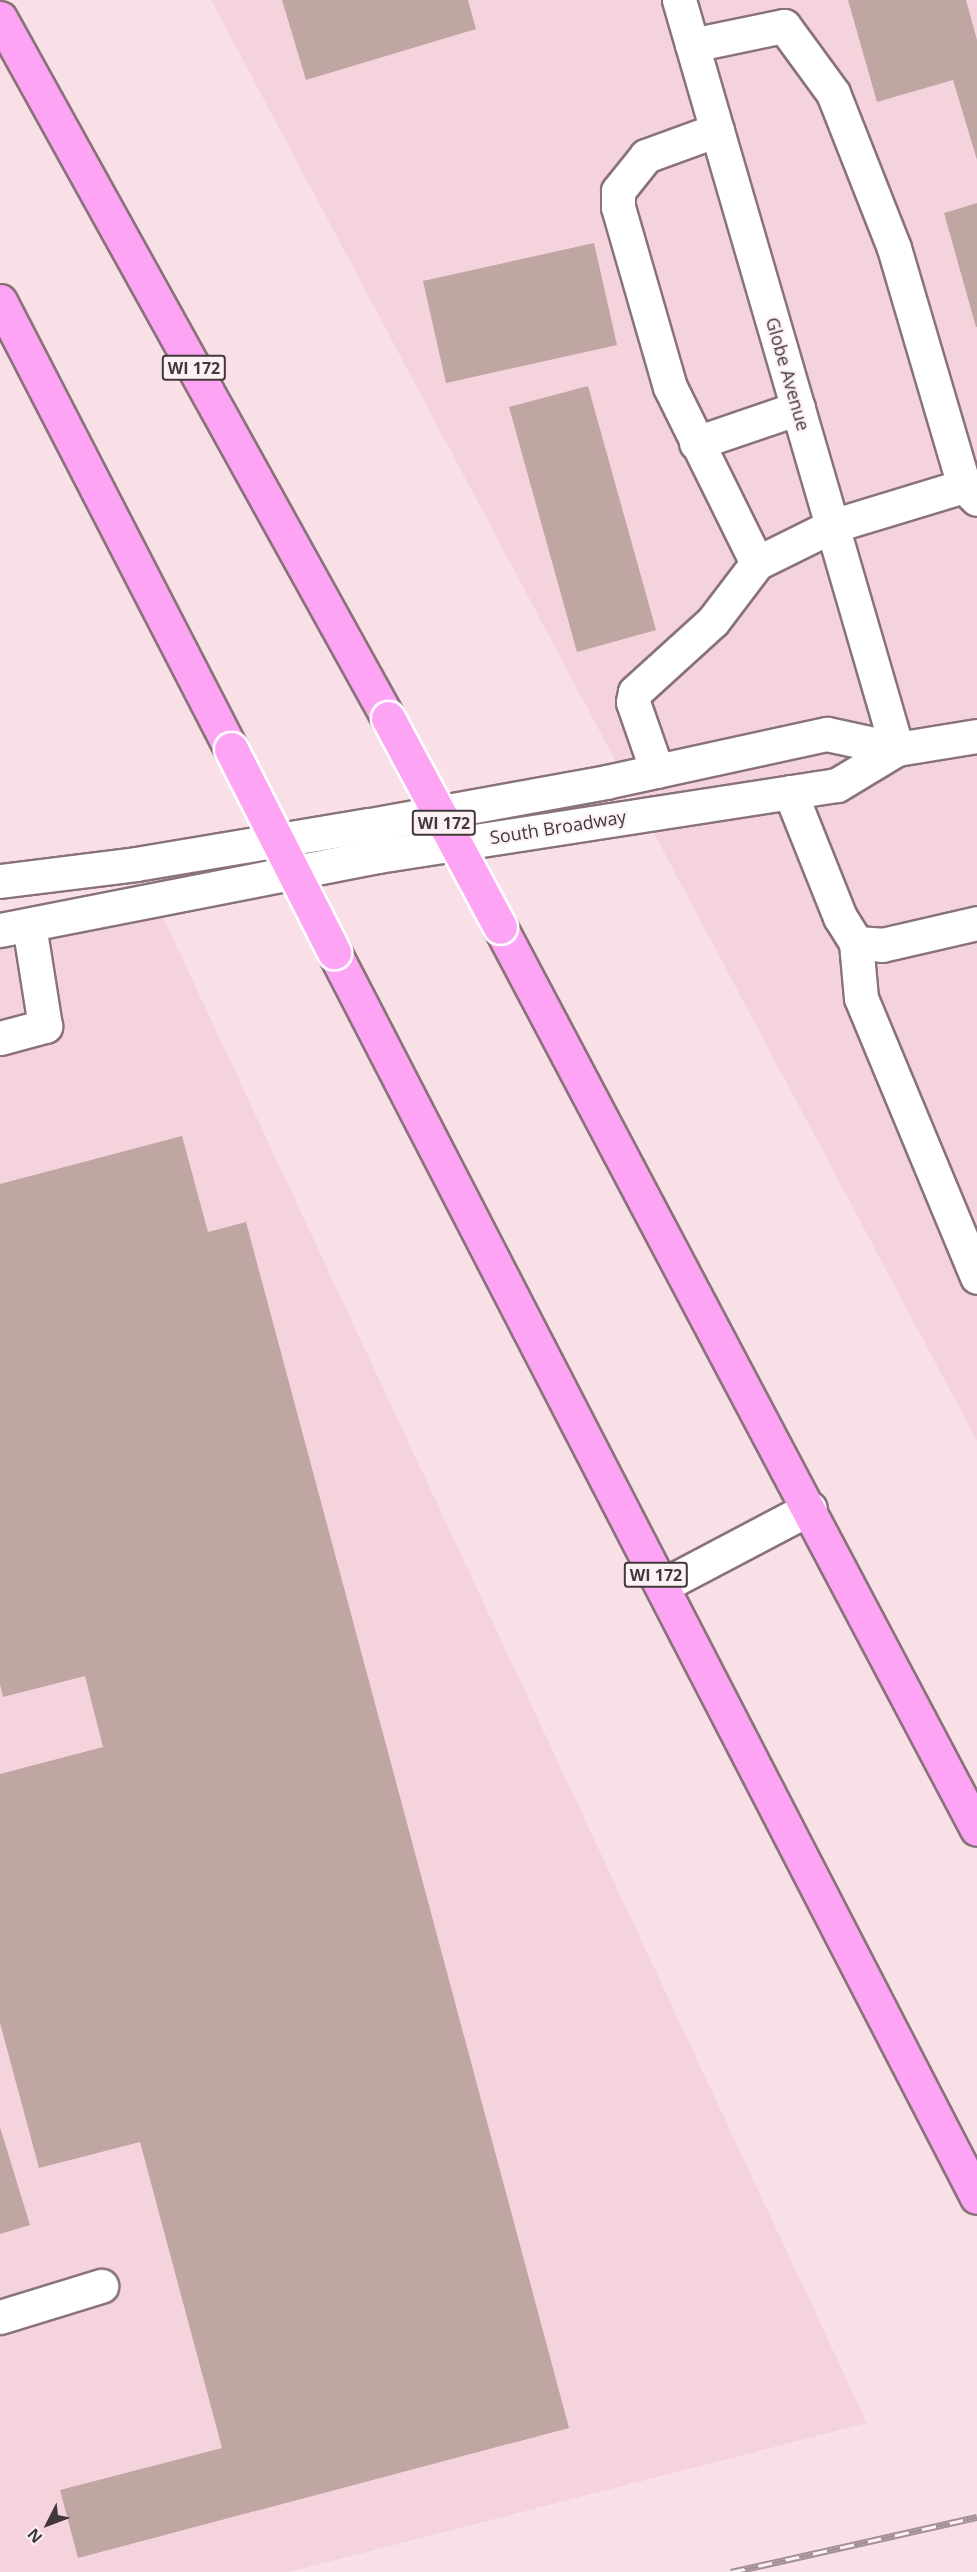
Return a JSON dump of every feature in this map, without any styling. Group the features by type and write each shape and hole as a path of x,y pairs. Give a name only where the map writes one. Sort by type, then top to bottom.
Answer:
{"highway":[{"name":"WI 172","path":"0,18 388,718 810,1508 977,1829"},
{"name":"WI 172","path":"0,301 977,2197"}],"street":[{"name":"Globe Avenue","path":"679,0 897,749"},
{"path":"657,771 633,702 635,692 713,621 757,562 832,526 971,492 894,248 833,93 784,26 692,45"},
{"path":"717,130 646,156 618,191 618,207 670,387 757,562"},
{"path":"696,443 798,408"},
{"name":"South Broadway","path":"0,881 183,856 657,771 827,734 897,749"},
{"name":"South Broadway","path":"14,927 378,856 837,785 897,749 977,735"},
{"path":"790,792 840,917 856,943 861,998 977,1276"},
{"path":"856,943 882,945 977,923"},
{"path":"0,1038 45,1026 14,927"},
{"path":"662,1586 810,1508"},
{"path":"0,2317 102,2286"}],"shaded area":[{"path":"211,0 977,0 977,1441"},
{"path":"155,900 867,2423 289,2572 0,2572 0,930"}],"building":[{"path":"282,0 468,0 476,29 306,80"},
{"path":"848,0 966,0 977,40 977,160 953,80 877,102"},
{"path":"977,203 977,327 976,327 944,213"},
{"path":"594,243 617,345 446,383 423,281"},
{"path":"588,386 656,630 577,652 509,407"},
{"path":"182,1136 208,1232 246,1222 569,2428 78,2558 60,2490 222,2448 140,2142 39,2168 0,2023 0,1774 103,1747 85,1676 3,1697 0,1684 0,1184"},
{"path":"0,2127 30,2225 0,2234"}],"railway":[{"path":"731,2572 977,2517"}]}
